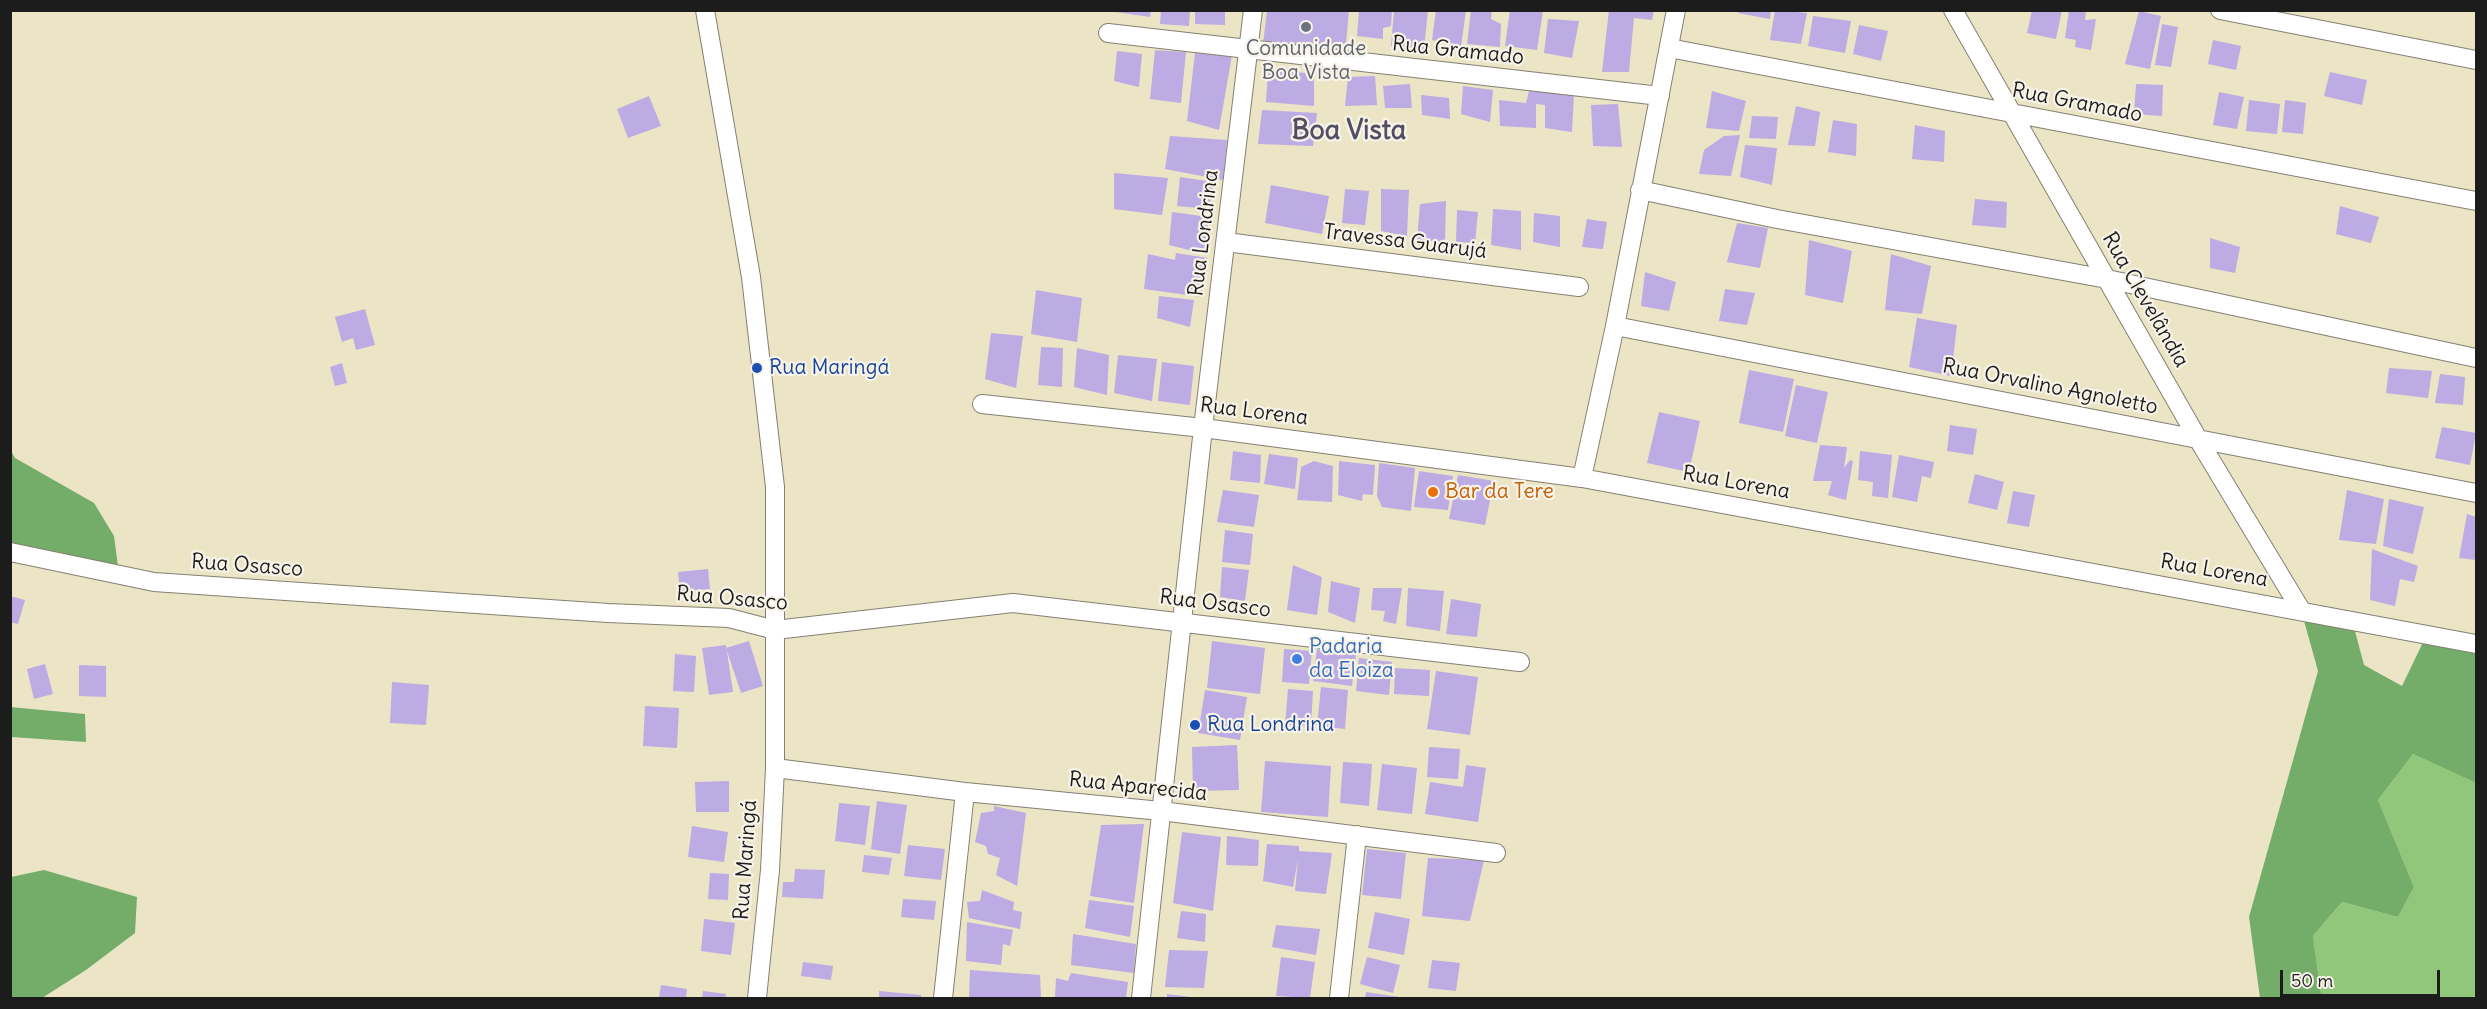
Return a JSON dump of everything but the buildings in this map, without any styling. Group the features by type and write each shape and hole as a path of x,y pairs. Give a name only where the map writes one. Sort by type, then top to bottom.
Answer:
{"street":[{"name":"Rua Maringá","path":"705,10 754,300 775,487 775,768 770,870 757,999"},
{"name":"Rua Londrina","path":"1140,999 1203,428 1253,10"},
{"path":"1582,478 1615,326 1676,10"},
{"name":"Rua Clevelândia","path":"1953,10 2198,439 2301,610"},
{"path":"2220,10 2476,60"},
{"name":"Rua Gramado","path":"1108,33 1248,51 1660,96"},
{"name":"Rua Gramado","path":"1669,48 2476,201"},
{"path":"1640,190 1777,219 2107,279 2476,358"},
{"name":"Travessa Guarujá","path":"1226,242 1579,287"},
{"name":"Rua Orvalino Agnoletto","path":"1615,326 2476,493"},
{"name":"Rua Lorena","path":"982,404 1203,428 1582,478 2476,644"},
{"name":"Rua Osasco","path":"10,552 154,582 608,613 729,618 775,630 1013,603 1520,662"},
{"name":"Rua Aparecida","path":"775,768 966,792 1161,811 1496,853"},
{"path":"943,999 966,792"},
{"path":"1339,999 1357,836"}],"green space":[{"path":"10,449 15,458 94,503 114,536 119,574 11,552"},
{"path":"2301,610 2352,620 2364,665 2402,686 2427,634 2476,644 2476,783 2413,754 2378,800 2414,887 2398,917 2342,902 2313,936 2321,994 2326,998 2260,998 2249,917 2318,671"},
{"path":"10,707 85,714 86,742 11,737"},
{"path":"2413,754 2476,783 2476,998 2326,998 2321,994 2313,936 2342,902 2398,917 2414,887 2378,800"},
{"path":"44,870 137,897 135,933 86,970 42,998 11,998 11,877"}],"place":[{"name":"Comunidade Boa Vista","path":"1306,27"},
{"name":"Rua Maringá","path":"757,368"},
{"name":"Bar da Tere","path":"1433,492"},
{"name":"Padaria da Eloiza","path":"1297,659"},
{"name":"Rua Londrina","path":"1195,725"}],"district":[{"name":"Boa Vista","path":"1349,131"}]}
